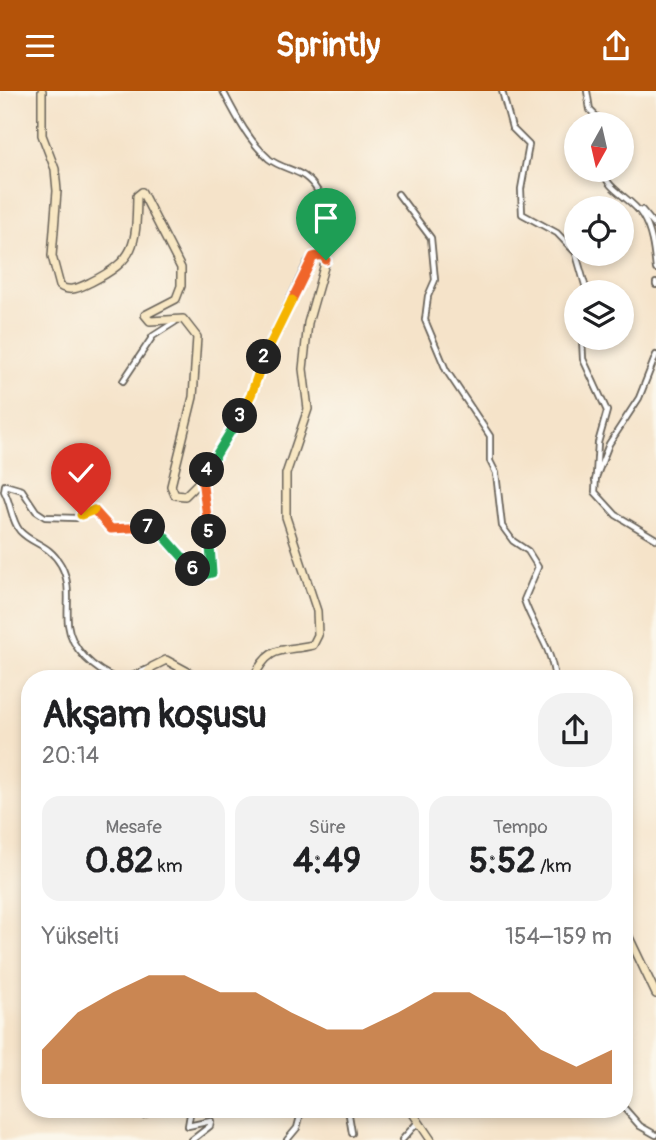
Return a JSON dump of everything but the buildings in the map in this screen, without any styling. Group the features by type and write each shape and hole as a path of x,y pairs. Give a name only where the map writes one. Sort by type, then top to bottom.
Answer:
{"main road":[{"path":"42,91 43,135 55,169 57,191 52,256 56,280 65,289 79,288 115,270 126,260 132,250 137,226 137,196 142,192 181,268 181,286 176,299 148,311 145,317 150,321 183,319 193,328 198,347 193,397 174,471 173,493 186,496 202,479 251,395 264,356 309,263 317,256 324,257 326,269 313,302 303,369 308,409 286,474 286,517 313,592 318,635 313,645 282,648 259,665 257,670"},
{"path":"150,670 161,661 172,661 186,670"},
{"path":"633,946 656,994"},
{"path":"416,1118 431,1140"}],"street":[{"path":"223,91 246,134 271,160 303,176 318,190 327,229 324,257"},
{"path":"502,91 512,128 529,145 521,190 522,214 557,233 564,240"},
{"path":"587,91 592,112"},
{"path":"608,182 656,227"},
{"path":"398,194 431,238 435,280 428,296 425,320 446,370 490,436 490,461 497,479 502,526 509,537 528,551 538,567 524,600 531,621 547,643 553,670"},
{"path":"635,205 649,230 656,268"},
{"path":"123,381 157,332 183,319"},
{"path":"583,350 583,359 607,411 598,443 595,492 604,505 656,539"},
{"path":"595,480 609,444 639,398 656,355"},
{"path":"99,670 73,640 68,624 69,595 62,566 43,544 26,537 18,528 10,500 4,491 5,485 22,490 36,510 45,517 76,518 91,509 97,512 111,529 153,528 168,539 196,572 207,576 213,567 202,479"},
{"path":"145,670 152,667"},
{"path":"189,1118 188,1126 211,1121 210,1126 192,1140"},
{"path":"286,1140 298,1128 300,1118"},
{"path":"350,1118 352,1133"},
{"path":"633,1118 640,1126 656,1135"},
{"path":"402,1140 418,1121"}],"route":[{"path":"81,515 91,509 97,512 111,529 153,528 168,539 201,576 212,573 202,479 251,395 264,356 309,263 313,257 322,255 326,260"}]}
